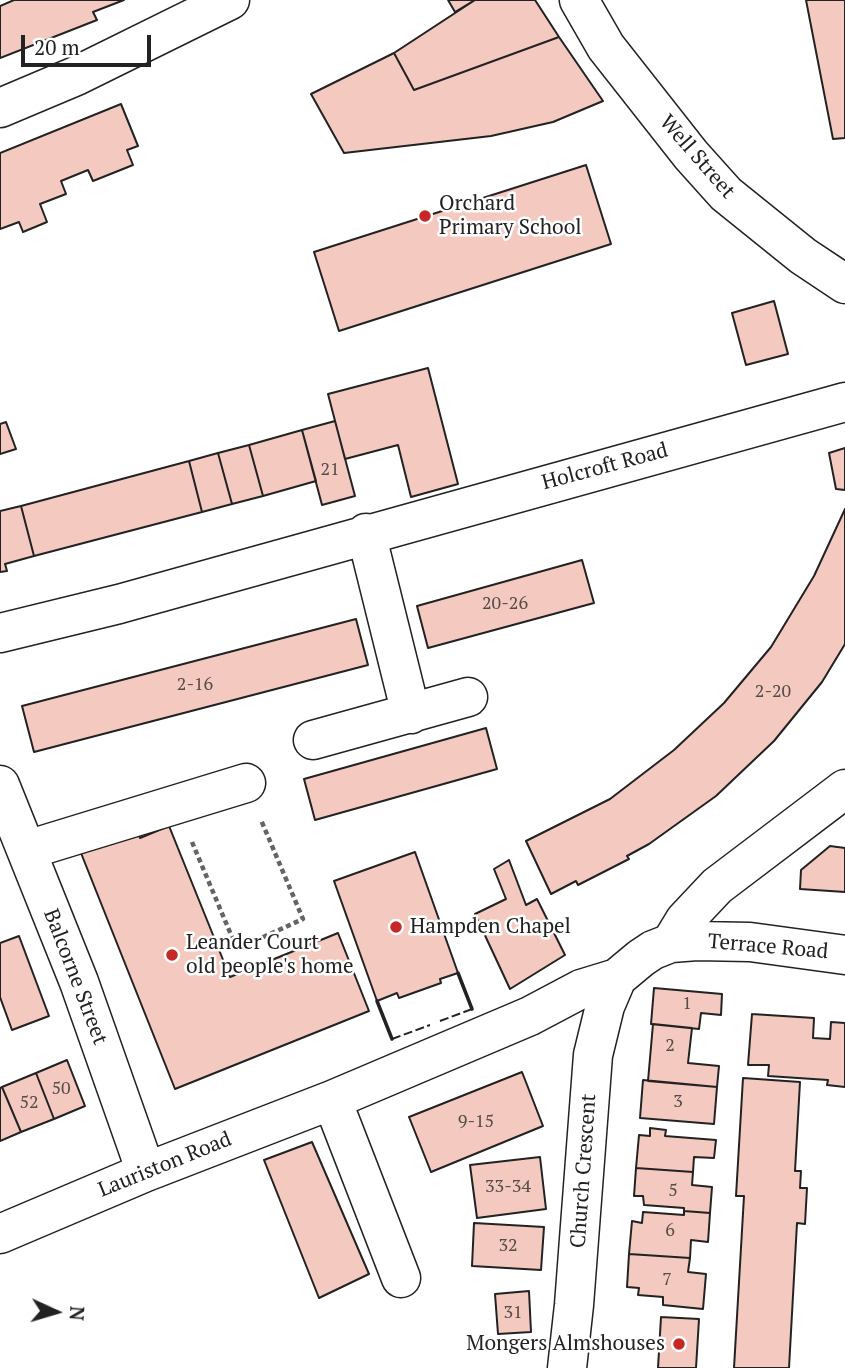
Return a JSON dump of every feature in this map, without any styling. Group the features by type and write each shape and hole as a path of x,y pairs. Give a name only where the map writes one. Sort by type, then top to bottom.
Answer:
{"street":[{"path":"0,108 76,76 230,0"},
{"name":"Well Street","path":"579,0 606,47 691,155 726,194 803,256 845,284"},
{"name":"Holcroft Road","path":"0,634 119,604 366,533 845,402"},
{"path":"366,533 411,714"},
{"path":"313,740 468,697"},
{"path":"27,850 246,783"},
{"name":"Balcorne Street","path":"0,785 79,982 146,1171"},
{"path":"671,943 685,920 717,886 845,789"},
{"name":"Terrace Road","path":"617,978 641,958 671,943 750,942 845,955"},
{"name":"Lauriston Road","path":"0,1234 146,1171 332,1100 530,1016 581,989 617,978"},
{"name":"Church Crescent","path":"567,1368 593,1055 605,1006 617,978"},
{"path":"530,1016 547,1019 569,1028 583,1038 593,1055"},
{"path":"332,1100 401,1278"}],"path":[{"path":"175,803 237,949 303,919 246,783"}],"building":[{"path":"14,0 124,0 93,12 97,20 0,58 0,6"},
{"path":"448,0 475,0 455,12"},
{"path":"475,0 535,0 559,37 414,90 394,53"},
{"path":"806,0 845,0 845,138 833,139"},
{"path":"559,37 603,101 553,122 491,136 344,153 311,94 394,53 414,90"},
{"path":"121,104 138,146 127,150 133,165 93,181 88,170 61,181 66,194 40,204 47,222 23,232 19,222 0,229 0,153"},
{"path":"586,165 611,244 339,331 314,252"},
{"path":"774,301 788,354 746,365 732,313"},
{"path":"428,368 458,484 411,497 398,445 345,459 328,394"},
{"path":"335,421 355,496 322,505 302,430"},
{"path":"6,422 16,449 0,454 0,424"},
{"path":"302,430 316,481 263,496 249,445"},
{"path":"249,445 263,496 232,504 218,453"},
{"path":"845,448 845,490 836,489 829,453"},
{"path":"218,453 232,504 202,512 189,461"},
{"path":"189,461 202,512 34,556 21,506"},
{"path":"21,506 34,556 5,564 7,571 0,572 0,511"},
{"path":"845,509 845,644 822,682 774,741 716,796 649,844 627,856 629,859 578,885 576,881 551,894 526,841 610,799 674,750 724,703 771,647 814,576"},
{"path":"582,560 594,603 428,648 417,606"},
{"path":"356,619 368,665 34,752 22,706"},
{"path":"486,728 497,769 315,820 304,779"},
{"name":"Leander Court old people's home","path":"133,820 140,838 169,826 230,977 338,933 369,1011 175,1089 77,843"},
{"path":"830,846 845,848 845,892 800,889 801,870"},
{"name":"Hampden Chapel","path":"415,852 458,973 440,979 441,983 399,998 397,993 377,1001 334,881"},
{"path":"509,860 526,905 537,899 565,955 510,989 475,914 506,899 494,869"},
{"path":"19,936 49,1016 12,1030 0,997 0,943"},
{"path":"654,988 722,994 721,1015 701,1013 699,1029 651,1024"},
{"path":"752,1014 814,1018 813,1038 830,1039 831,1022 845,1023 845,1087 827,1085 828,1080 768,1076 769,1065 748,1065"},
{"path":"653,1024 692,1028 688,1063 719,1066 717,1087 648,1081"},
{"path":"67,1060 85,1106 54,1119 36,1073"},
{"path":"522,1072 543,1126 431,1172 409,1117"},
{"path":"36,1073 54,1119 21,1132 2,1087"},
{"path":"743,1078 800,1082 795,1171 801,1171 800,1188 807,1188 805,1224 797,1223 789,1368 734,1368 744,1196 736,1196"},
{"path":"643,1080 717,1087 714,1124 640,1118"},
{"path":"2,1087 21,1132 0,1141 0,1088"},
{"path":"650,1128 666,1130 665,1136 716,1140 714,1158 694,1157 693,1172 636,1168 639,1135 650,1136"},
{"path":"312,1142 369,1274 319,1298 264,1160"},
{"path":"540,1157 546,1209 477,1218 470,1165"},
{"path":"636,1168 693,1172 692,1185 712,1187 710,1213 644,1205 643,1196 634,1196"},
{"path":"684,1211 710,1213 708,1242 691,1240 690,1258 629,1254 632,1221 642,1223 643,1212 684,1215"},
{"path":"474,1223 544,1227 541,1270 472,1266"},
{"path":"629,1254 690,1258 688,1272 706,1274 703,1309 663,1305 663,1297 638,1295 639,1288 627,1287"},
{"path":"529,1291 531,1332 498,1334 495,1294"},
{"name":"Mongers Almshouses","path":"661,1317 699,1319 696,1368 658,1368"}],"fence":[{"path":"440,1021 472,1009"},
{"path":"392,1039 430,1025"}],"wall":[{"path":"458,973 472,1009"},
{"path":"377,1001 392,1039"}],"place":[{"name":"Orchard Primary School","path":"425,216"},
{"name":"Hampden Chapel","path":"396,927"},
{"name":"Leander Court old people's home","path":"172,955"},
{"name":"Mongers Almshouses","path":"679,1344"}]}
